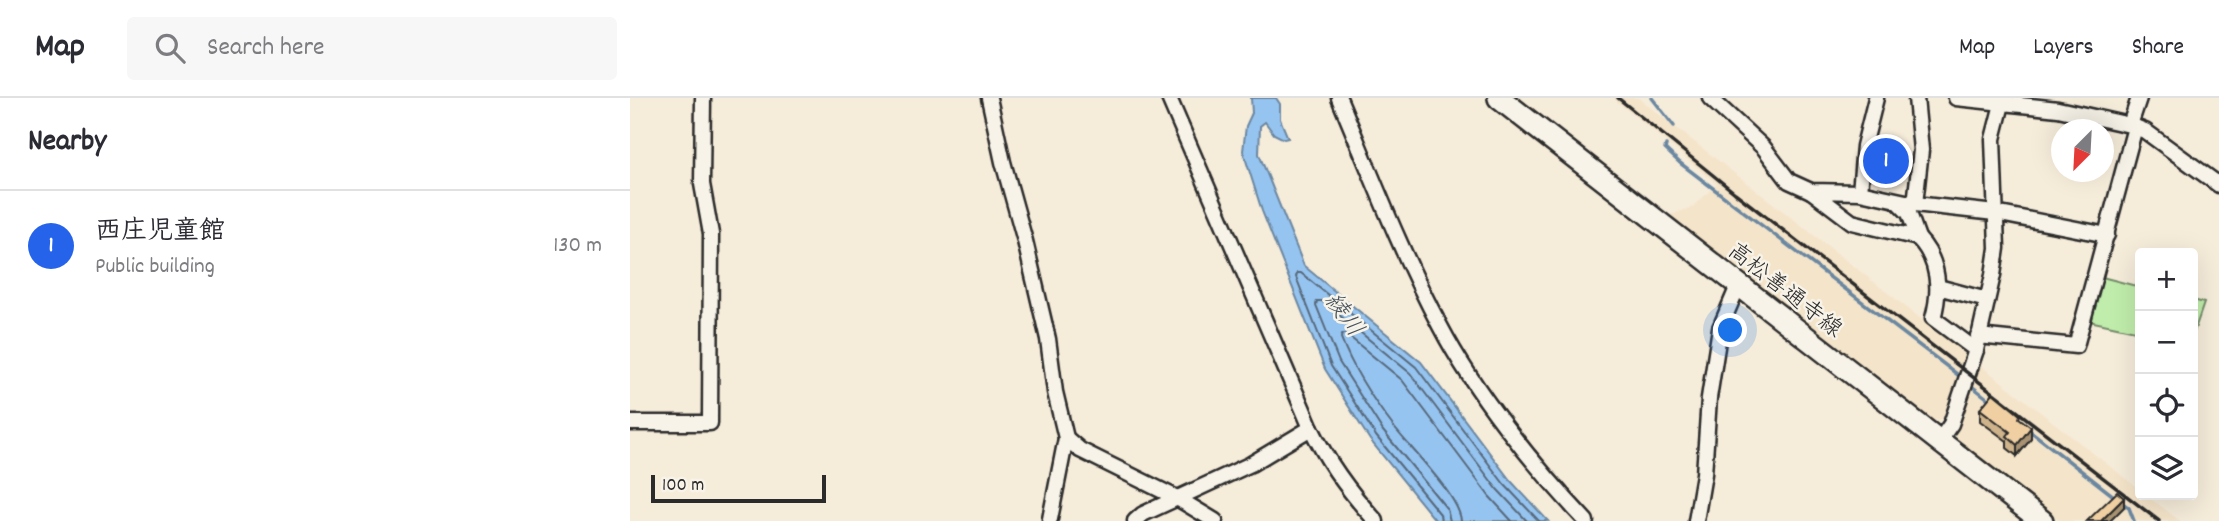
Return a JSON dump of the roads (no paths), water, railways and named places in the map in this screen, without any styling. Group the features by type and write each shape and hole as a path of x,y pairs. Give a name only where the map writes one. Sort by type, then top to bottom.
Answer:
{"main road":[{"name":"高松善通寺線","path":"1499,98 2042,521"}],"street":[{"path":"630,423 710,423 711,234 702,184 703,98"},
{"path":"989,98 1048,339 1055,392 1066,438 1050,519"},
{"path":"1169,98 1322,451 1344,485 1376,521"},
{"path":"1339,98 1402,247 1440,327 1485,400 1586,521"},
{"path":"1710,98 1764,148 1789,181 1811,191 1852,222 1918,238"},
{"path":"1860,192 1864,146 1876,98"},
{"path":"1915,204 1920,150 1916,98"},
{"path":"1956,98 2058,109 2132,126 2145,131 2219,185"},
{"path":"1896,200 1909,213 1918,238 1933,261 1938,287 1933,318 1977,343 2076,345 2107,235 2139,98"},
{"path":"1940,441 1951,424 1966,381 1997,248 1993,139 2002,104"},
{"path":"1811,191 1860,192 1915,204 1996,213 2107,235"},
{"path":"1696,521 1704,474 1709,398 1720,328 1738,286"},
{"path":"1938,287 1987,300"},
{"path":"1135,521 1143,514 1251,464 1311,428"},
{"path":"1066,438 1080,450 1177,498 1215,521"}],"water":[{"name":"綾川","path":"1251,98 1276,98 1280,104 1280,119 1288,138 1274,134 1265,122 1260,126 1259,154 1304,266 1421,362 1510,480 1548,521 1436,521 1370,440 1325,369 1262,211 1243,151 1246,126 1252,113"}],"waterway":[{"path":"1652,98 1674,126"},
{"path":"1666,145 1665,149 1680,163 1962,378"},
{"path":"1968,383 1992,402"},
{"path":"2029,430 2129,508 2134,521"}],"railway":[{"path":"1618,98 1735,193 2159,521"}],"place":[{"name":"西庄児童館","path":"1886,161"}]}
